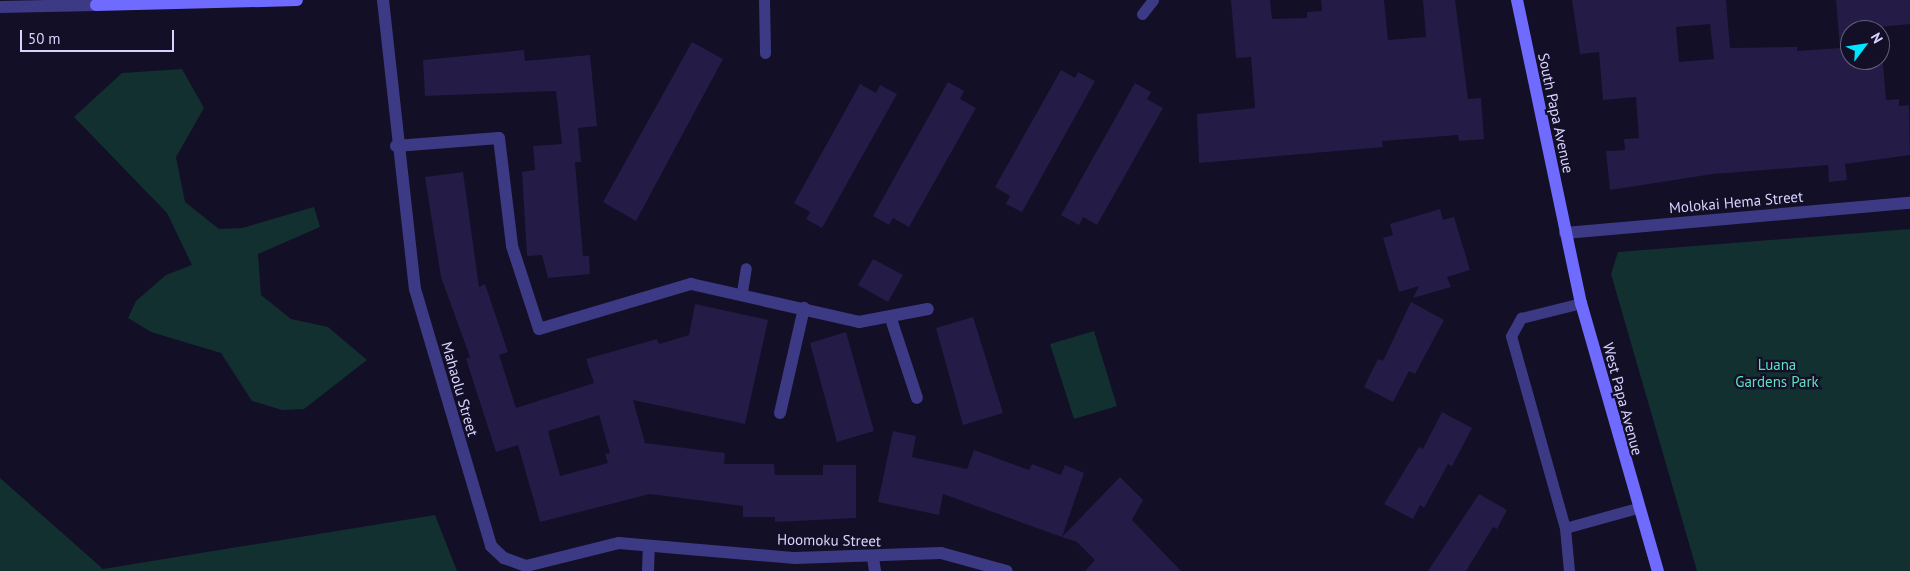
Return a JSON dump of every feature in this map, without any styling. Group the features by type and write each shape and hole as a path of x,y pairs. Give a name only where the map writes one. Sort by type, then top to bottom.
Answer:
{"street":[{"path":"0,6 297,0"},
{"name":"Mahaolu Street","path":"383,0 396,146 415,288 491,546 504,558 526,566 591,546 649,546"},
{"name":"South Papa Avenue","path":"1517,0 1564,233"},
{"path":"396,146 499,138 512,246 540,329 691,284 742,292 859,322 891,319 928,309"},
{"name":"Molokai Hema Street","path":"1564,233 1910,203"},
{"name":"West Papa Avenue","path":"1564,233 1581,303 1637,508 1658,571"},
{"path":"780,413 804,308"},
{"path":"891,319 917,398"},
{"path":"648,571 649,546"},
{"name":"Hoomoku Street","path":"649,546 795,558 873,558 941,553 1007,571"},
{"path":"873,558 875,571"}],"lane":[{"path":"764,0 764,53"},
{"path":"1142,14 1152,0"},
{"path":"742,292 746,268"},
{"path":"1569,571 1565,528 1510,336 1521,318 1581,303"},
{"path":"1565,528 1637,508"}],"green space":[{"path":"182,69 204,108 176,157 185,202 219,229 242,228 314,207 320,227 258,254 261,295 291,319 328,327 367,360 304,409 282,410 252,401 221,353 151,332 128,318 136,301 166,275 192,265 167,213 74,117 122,73"},
{"name":"Luana Gardens Park","path":"1910,229 1910,571 1697,571 1611,274 1618,252"},
{"path":"1094,331 1117,406 1074,419 1050,344"},
{"path":"0,478 103,569 435,515 457,571 0,571"}],"building":[{"path":"1231,0 1270,0 1272,19 1307,18 1307,12 1322,11 1321,0 1384,0 1388,40 1426,37 1423,0 1455,0 1468,99 1481,98 1484,139 1459,141 1458,135 1382,141 1383,147 1199,163 1197,114 1255,108 1251,57 1236,58"},
{"path":"1572,0 1726,0 1730,48 1797,47 1797,51 1840,48 1840,70 1884,70 1886,100 1899,99 1899,106 1909,105 1910,155 1845,164 1847,180 1829,182 1828,165 1713,174 1610,190 1606,151 1625,150 1624,139 1639,138 1636,97 1603,100 1599,52 1580,54","holes":["1710,24 1714,59 1679,62 1676,27"]},
{"path":"1836,0 1910,0 1910,24 1890,26 1890,20 1840,20 1840,48"},
{"path":"692,42 723,59 636,221 603,202"},
{"path":"524,50 525,61 590,55 597,126 578,128 581,162 575,162 583,256 589,256 590,274 548,278 542,255 527,256 522,172 535,170 533,146 562,144 556,91 425,96 423,60"},
{"path":"1061,70 1075,78 1078,72 1095,81 1022,212 1006,204 1010,196 995,187"},
{"path":"948,82 964,91 960,99 976,108 909,227 893,218 889,225 873,216"},
{"path":"1135,83 1151,92 1147,99 1163,108 1097,225 1083,217 1079,225 1061,215"},
{"path":"860,84 876,93 880,85 897,94 822,228 806,219 810,212 794,203"},
{"path":"463,172 479,287 485,284 508,352 499,355 516,408 594,383 586,359 657,339 659,344 689,335 695,304 768,320 745,424 633,400 645,443 725,453 724,464 774,464 775,475 823,475 823,465 856,465 856,518 775,522 775,517 743,517 743,506 650,494 540,522 518,445 496,452 466,359 470,357 441,277 425,177","holes":["599,415 610,453 605,454 608,463 560,476 548,431"]},
{"path":"1440,209 1443,220 1454,217 1470,270 1447,277 1451,287 1413,298 1419,286 1399,292 1383,238 1393,235 1390,224"},
{"path":"873,259 903,275 888,302 858,285"},
{"path":"1411,302 1444,320 1415,374 1409,371 1393,402 1364,387 1378,359 1383,361"},
{"path":"973,317 1003,413 963,425 936,328"},
{"path":"846,332 874,431 837,442 810,343"},
{"path":"1442,412 1472,428 1452,466 1448,464 1424,508 1420,505 1413,519 1384,504 1419,447 1423,449"},
{"path":"893,431 916,436 912,457 967,469 974,450 1029,470 1032,464 1061,475 1065,465 1084,473 1062,537 943,494 939,515 878,502"},
{"path":"1120,477 1143,500 1132,520 1181,571 1085,571 1095,560 1077,542 1062,537"},
{"path":"1479,494 1507,510 1497,529 1493,527 1466,571 1428,571"}]}
